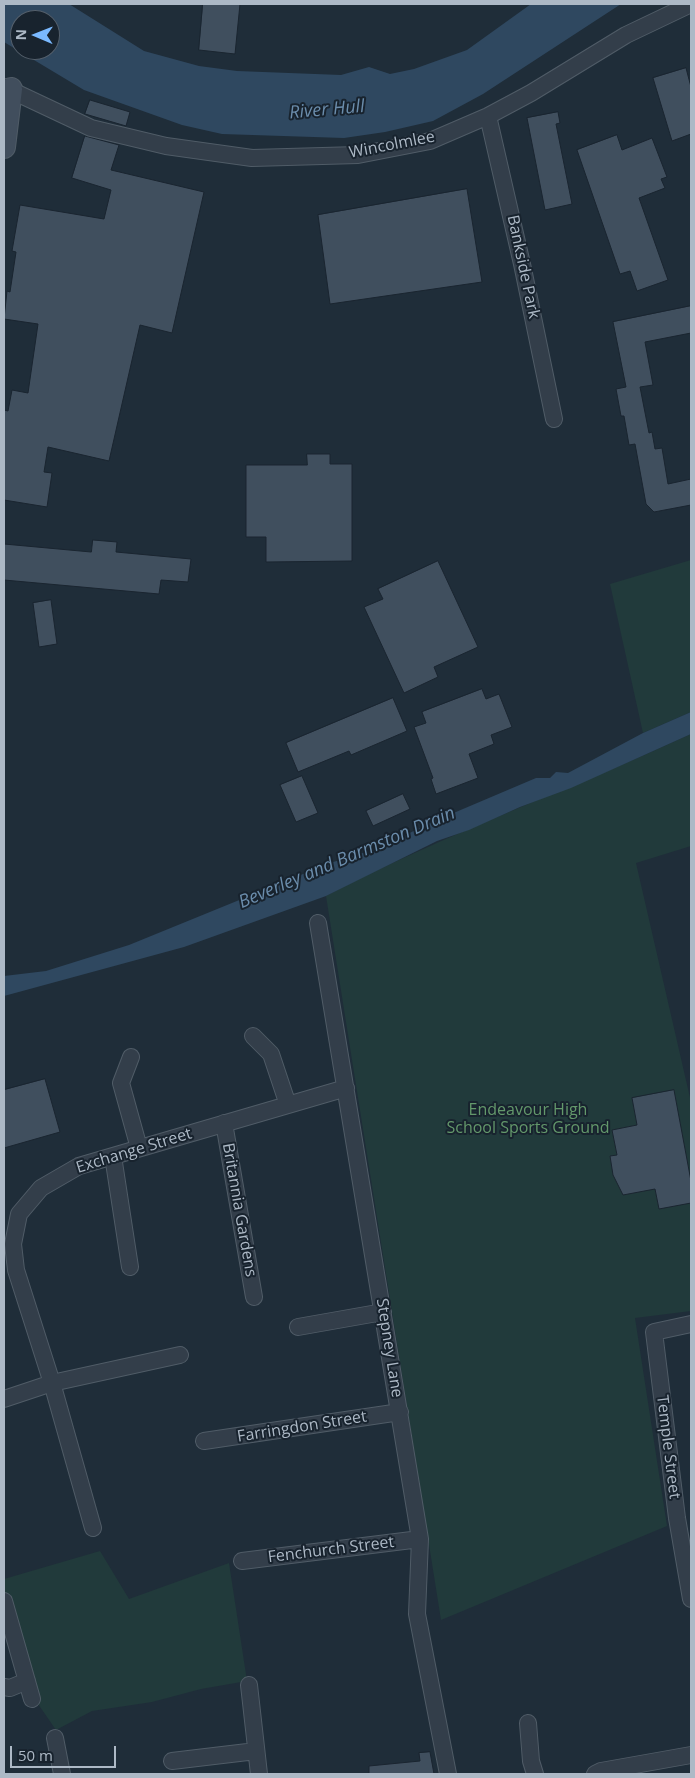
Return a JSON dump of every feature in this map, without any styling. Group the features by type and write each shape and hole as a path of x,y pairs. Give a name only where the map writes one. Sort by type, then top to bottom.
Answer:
{"street":[{"name":"Wincolmlee","path":"7,88 91,128 166,146 252,158 358,155 430,141 488,116 531,93 626,35 691,4"},
{"path":"4,147 7,88"},
{"name":"Bankside Park","path":"488,116 522,264 554,419"},
{"name":"Stepney Lane","path":"318,923 420,1539 417,1614 448,1774"},
{"path":"253,1036 271,1054 288,1105"},
{"path":"131,1057 121,1083 139,1148"},
{"name":"Exchange Street","path":"93,1528 52,1383 16,1270 13,1244 19,1214 41,1188 79,1166 346,1088"},
{"name":"Britannia Gardens","path":"224,1123 254,1297"},
{"path":"113,1156 130,1267"},
{"path":"298,1327 383,1312"},
{"name":"Temple Street","path":"691,1324 654,1332 677,1518 691,1599"},
{"path":"4,1400 52,1383 180,1355"},
{"name":"Farringdon Street","path":"204,1442 400,1412"},
{"name":"Fenchurch Street","path":"242,1561 420,1539"},
{"path":"4,1602 32,1698"},
{"path":"4,1687 10,1688 27,1681"},
{"path":"249,1685 259,1774"},
{"path":"528,1723 531,1760 535,1774"},
{"path":"55,1738 62,1774"},
{"path":"172,1761 256,1750"},
{"path":"594,1774 601,1771 691,1755"}],"green space":[{"path":"691,560 691,712 643,733 610,584"},
{"name":"Endeavour High School Sports Ground","path":"691,734 691,846 636,863 691,1102 691,1311 635,1318 667,1526 441,1620 326,896 461,832"},
{"path":"100,1551 129,1599 229,1563 247,1681 201,1689 152,1702 92,1711 56,1730 36,1701 4,1593 4,1579"}],"water":[{"name":"River Hull","path":"4,4 69,4 144,51 199,66 237,71 341,75 369,67 390,74 414,69 467,50 531,4 621,4 483,94 433,121 385,132 344,138 222,134 182,125 84,90 34,60 60,60 60,10 10,10 10,46 4,42"},
{"name":"Beverley and Barmston Drain","path":"691,712 691,734 571,788 520,807 469,830 437,841 326,896 184,947 4,996 4,976 46,971 129,945 330,863 379,848 430,823 536,778 550,778 556,772 568,773 643,733"}],"building":[{"path":"203,4 240,4 235,54 199,50"},
{"path":"686,68 691,87 691,134 672,141 653,78"},
{"path":"90,100 130,112 126,126 85,114"},
{"path":"558,112 560,123 556,124 572,204 545,210 527,118"},
{"path":"617,135 622,150 652,138 667,177 661,179 665,188 639,198 668,280 637,291 630,271 620,274 577,150"},
{"path":"85,136 119,145 111,170 204,192 172,333 140,325 109,461 48,447 44,472 52,473 47,507 4,500 4,410 8,411 12,390 28,393 38,324 4,319 7,291 10,292 16,252 12,251 20,205 104,219 111,190 72,178"},
{"path":"467,189 482,282 330,304 318,215"},
{"path":"691,306 691,333 645,342 653,385 640,387 649,433 652,432 655,449 662,448 668,484 691,479 691,505 654,512 646,504 635,444 629,445 624,416 621,416 616,389 626,387 613,322"},
{"path":"307,454 330,454 330,464 352,464 352,561 266,562 266,537 246,537 246,465 307,465"},
{"path":"93,540 117,542 116,552 191,559 188,582 161,580 159,594 4,580 4,544 91,552"},
{"path":"438,561 478,647 434,667 438,677 404,693 364,607 383,599 378,589"},
{"path":"51,600 57,644 39,647 33,603"},
{"path":"482,689 486,699 499,694 512,727 491,735 494,744 469,754 478,778 436,794 431,779 433,778 414,727 426,723 422,712"},
{"path":"393,698 407,731 351,755 349,751 298,772 286,743"},
{"path":"302,776 318,813 296,822 280,785"},
{"path":"403,794 410,809 373,826 366,811"},
{"path":"45,1079 60,1132 4,1148 4,1090"},
{"path":"674,1090 691,1181 691,1203 659,1209 655,1189 623,1195 613,1175 610,1156 617,1155 612,1130 637,1125 632,1098"},
{"path":"430,1752 434,1774 369,1774 369,1766 420,1761 419,1753"}]}
